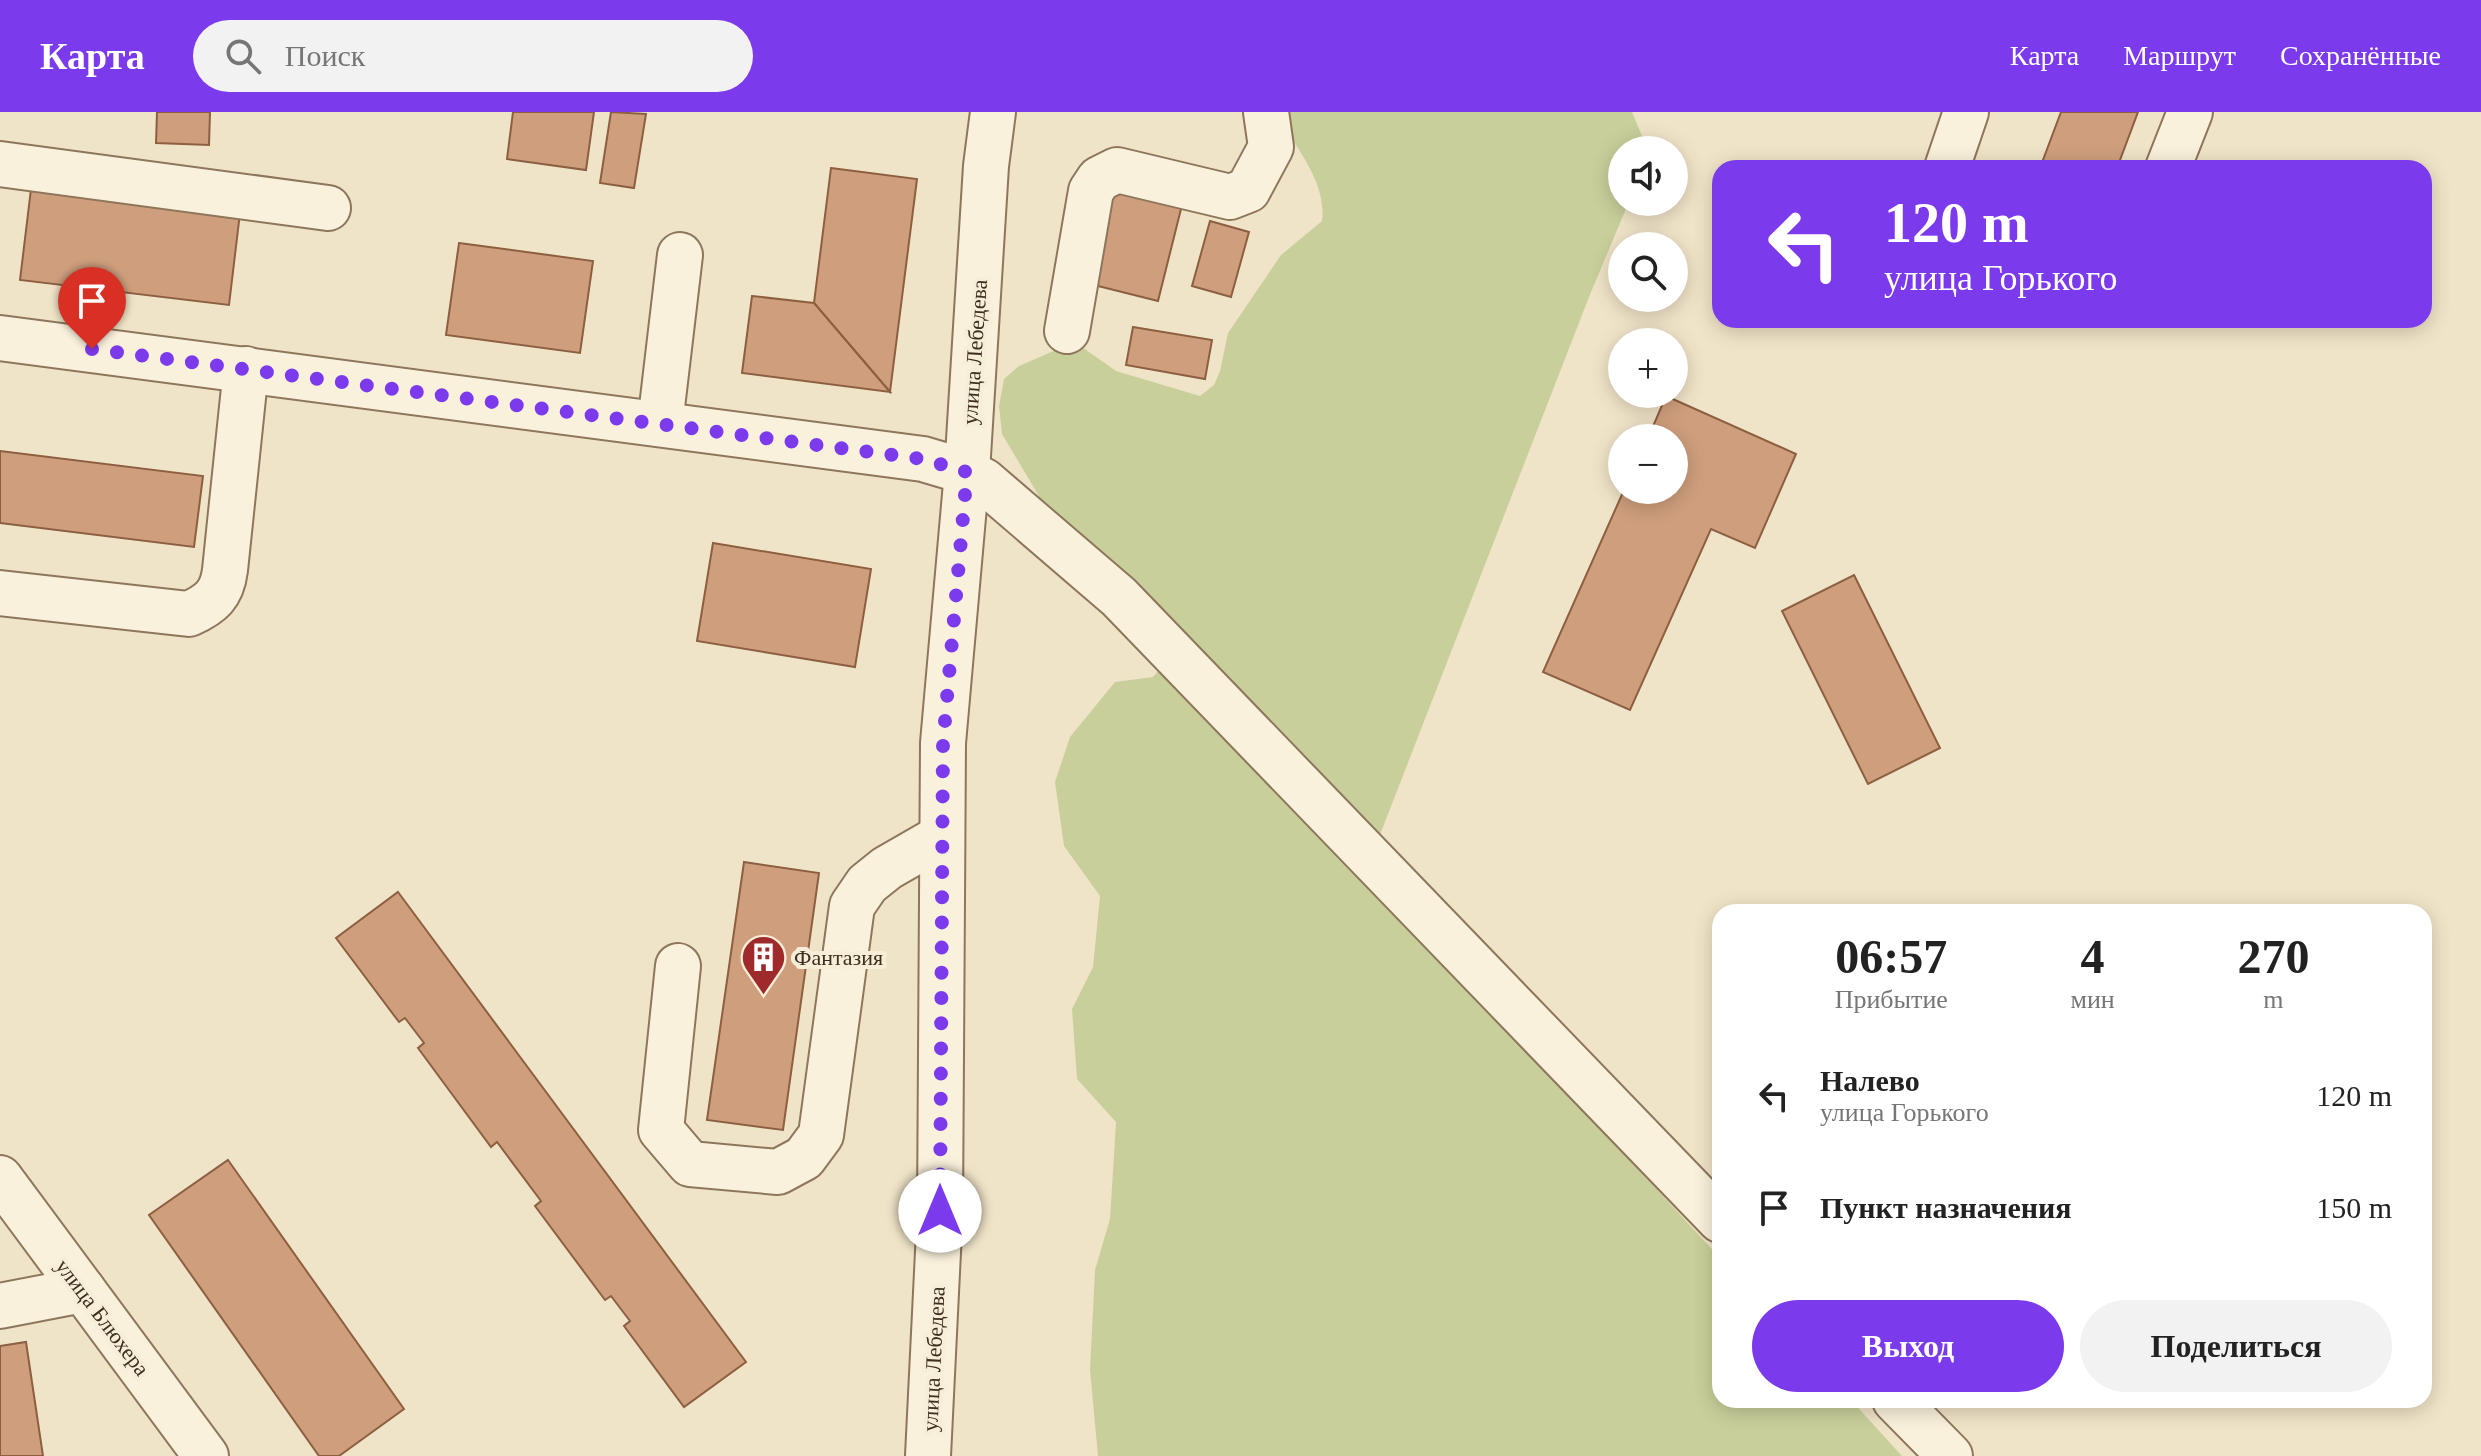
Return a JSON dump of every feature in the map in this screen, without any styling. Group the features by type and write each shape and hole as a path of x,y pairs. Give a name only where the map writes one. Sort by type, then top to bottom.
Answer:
{"street":[{"name":"улица Лебедева","path":"928,1456 940,1211 943,743 967,472 986,166 993,112"},
{"path":"1067,331 1091,191 1099,179 1117,170 1230,197 1248,190 1271,147 1266,112"},
{"path":"1950,160 1966,112"},
{"path":"2171,160 2190,112"},
{"path":"0,164 328,208"},
{"path":"660,424 680,255"},
{"path":"0,338 923,459 967,472 997,492 1119,597 1712,1212"},
{"path":"0,593 189,614 216,598 223,586 246,369"},
{"path":"678,966 661,1130 690,1164 778,1172 804,1158 821,1135 852,906 867,884 887,868 941,837"},
{"name":"улица Блюхера","path":"0,1178 206,1456"},
{"path":"0,1306 83,1290"},
{"path":"1903,1408 1950,1456"}],"green space":[{"path":"1275,112 1632,112 1642,136 1608,136 1608,216 1623,216 1616,232 1608,232 1608,252 1376,845 1404,914 1712,1249 1712,1408 1858,1408 1902,1456 1098,1456 1090,1370 1095,1270 1110,1219 1116,1122 1077,1079 1072,1009 1093,967 1100,896 1064,846 1055,782 1070,737 1115,682 1153,677 1178,647 1144,591 1040,498 1002,434 999,406 1004,379 1019,366 1058,349 1082,347 1116,371 1200,396 1214,385 1228,333 1281,255 1322,221 1322,206 1314,178"}],"building":[{"path":"157,112 210,112 209,145 156,143"},
{"path":"513,112 594,112 586,170 507,159"},
{"path":"611,112 646,114 634,188 600,183"},
{"path":"2061,112 2138,112 2120,160 2043,160"},
{"path":"831,168 917,179 890,392 814,303"},
{"path":"1106,186 1182,205 1158,301 1082,282"},
{"path":"31,189 240,213 229,305 20,280"},
{"path":"1210,221 1249,232 1231,297 1192,286"},
{"path":"459,243 593,261 580,353 446,335"},
{"path":"752,296 814,303 890,392 742,373"},
{"path":"1133,327 1212,340 1205,379 1126,365"},
{"path":"1688,406 1796,454 1755,548 1711,529 1630,710 1543,672 1618,504 1688,504 1688,424 1654,424 1661,408"},
{"path":"0,451 203,476 194,547 0,523"},
{"path":"713,543 871,569 855,667 697,641"},
{"path":"1854,575 1940,748 1868,784 1782,611"},
{"name":"Фантазия","path":"744,862 819,873 783,1130 707,1120"},
{"path":"398,892 746,1362 684,1407 624,1326 630,1321 611,1296 605,1300 535,1206 541,1201 497,1142 491,1147 418,1048 424,1043 405,1018 399,1022 336,938"},
{"path":"228,1160 404,1409 339,1456 319,1456 149,1215"},
{"path":"26,1342 43,1456 0,1456 0,1346"}],"place":[{"name":"Фантазия","path":"763,996"}],"route":[{"path":"92,349 923,459 967,472 943,743 940,1211"}]}
